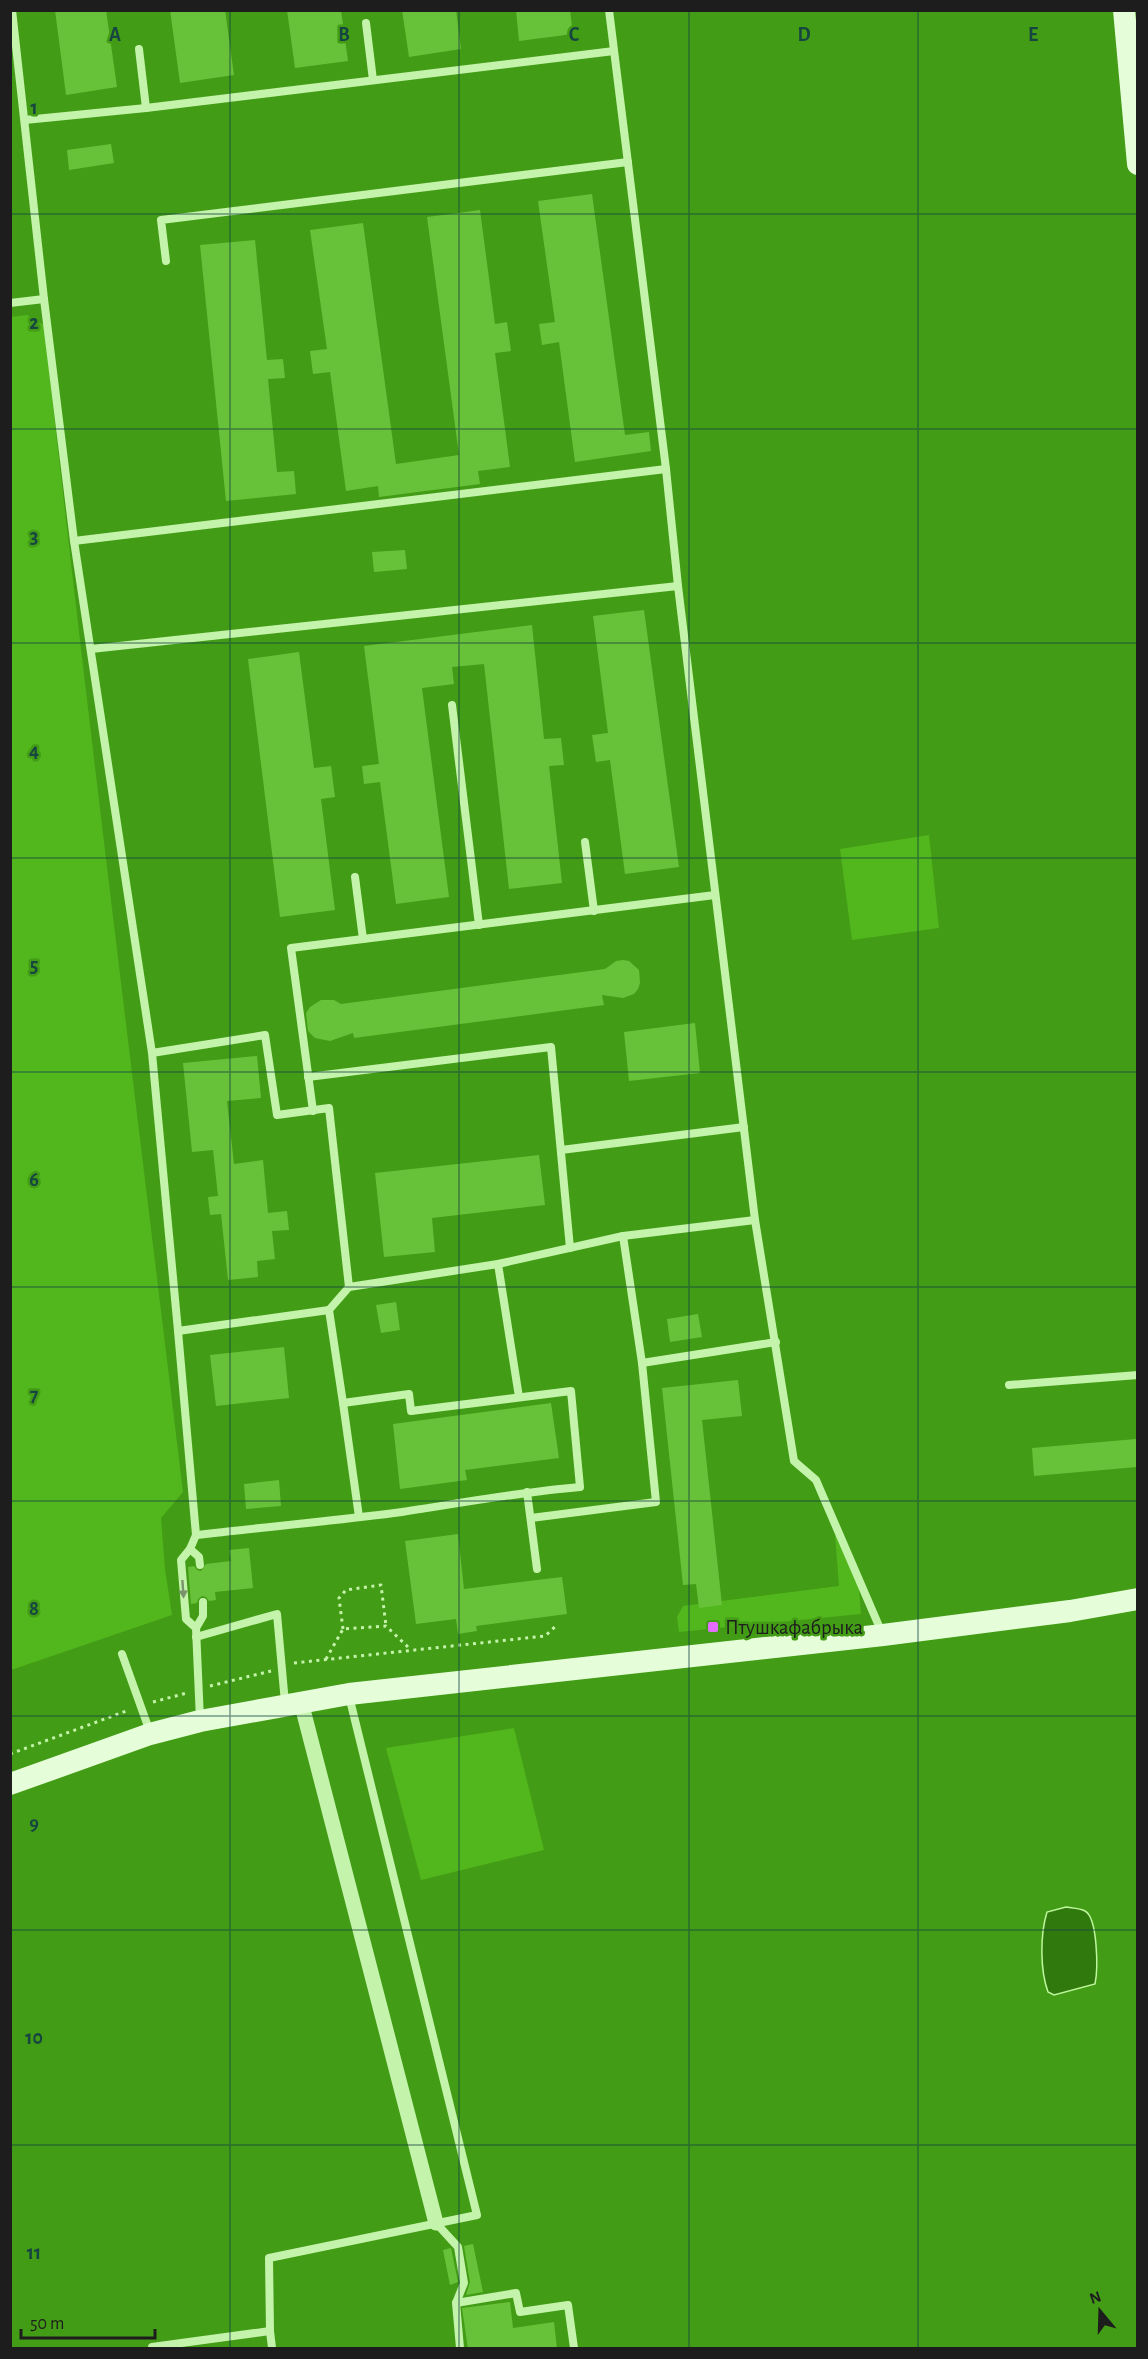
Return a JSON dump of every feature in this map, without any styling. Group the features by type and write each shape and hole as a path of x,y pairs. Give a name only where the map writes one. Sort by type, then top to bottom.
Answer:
{"main road":[{"path":"1124,10 1137,164"},
{"path":"10,1784 150,1734 200,1721 293,1703 349,1694 883,1635 1070,1611 1137,1599"}],"street":[{"path":"293,1703 436,2223"}],"lane":[{"path":"12,10 74,541 152,1053 196,1535 190,1549 181,1560 184,1610 186,1619 196,1632"},
{"path":"609,10 755,1221 794,1461 816,1480 883,1635"},
{"path":"366,23 373,80"},
{"path":"139,49 146,108"},
{"path":"25,120 146,108 614,51"},
{"path":"166,261 161,220 628,162"},
{"path":"10,303 44,299"},
{"path":"74,541 666,470"},
{"path":"91,649 678,586"},
{"path":"452,705 479,925"},
{"path":"585,842 594,910"},
{"path":"355,877 363,939"},
{"path":"314,1111 291,948 715,895"},
{"path":"152,1053 265,1035 277,1115 329,1108 349,1287"},
{"path":"308,1077 551,1047 570,1248"},
{"path":"561,1150 744,1127"},
{"path":"178,1331 329,1310 349,1287 498,1264 623,1236 755,1221"},
{"path":"531,1518 656,1502 642,1363 623,1236"},
{"path":"498,1264 519,1397"},
{"path":"329,1310 358,1517"},
{"path":"642,1363 776,1342"},
{"path":"1009,1385 1137,1375"},
{"path":"196,1535 358,1517 527,1492 580,1487 571,1391 411,1411 409,1394 343,1403"},
{"path":"527,1492 537,1569"},
{"path":"190,1549 199,1557 200,1565"},
{"path":"200,1721 196,1632 203,1616 202,1602"},
{"path":"196,1632 277,1614 293,1703"},
{"path":"122,1654 150,1734"},
{"path":"272,2349 269,2258 477,2215 349,1694"},
{"path":"436,2223 458,2247 464,2283 456,2303 460,2349"},
{"path":"456,2303 516,2293 520,2312 568,2305 574,2349"},
{"path":"152,2349 152,2347 270,2331"}],"path":[{"path":"326,1659 343,1629 339,1598 346,1590 381,1585 386,1626 410,1650"},
{"path":"296,1662 545,1636 556,1625"},
{"path":"343,1629 386,1626"}],"shaded area":[{"path":"27,315 44,325 94,763 183,1492 161,1518 172,1615 11,1670 10,317"},
{"path":"929,835 939,928 852,940 840,849"},
{"path":"834,1522 858,1577 861,1614 679,1632 677,1617 683,1606 839,1586"},
{"path":"514,1728 544,1850 421,1880 386,1748"},
{"path":"1066,1907 1085,1911 1092,1923 1097,1957 1096,1977 1095,1984 1054,1995 1048,1992 1043,1973 1043,1931 1047,1912"}],"building":[{"path":"55,10 106,10 117,87 66,95"},
{"path":"170,10 225,10 234,75 180,83"},
{"path":"287,10 341,10 348,61 295,68"},
{"path":"402,10 456,10 461,49 409,57"},
{"path":"516,10 570,10 573,34 519,41"},
{"path":"111,144 114,163 69,170 67,150"},
{"path":"592,194 625,435 649,432 651,451 575,462 559,342 542,345 539,324 555,322 538,201"},
{"path":"480,210 495,324 507,322 511,351 495,353 510,467 478,471 480,484 379,497 378,486 346,491 330,372 313,374 310,351 327,349 310,230 363,223 396,464 459,455 427,217"},
{"path":"255,240 267,360 283,359 285,378 268,379 277,472 294,471 296,494 226,501 200,245"},
{"path":"405,550 407,569 374,572 372,552"},
{"path":"644,610 679,867 625,874 610,760 596,762 592,735 608,733 593,616"},
{"path":"532,625 544,739 561,738 564,765 549,766 562,883 509,889 484,664 452,667 454,684 422,688 449,897 396,904 380,782 364,784 362,766 379,764 364,646"},
{"path":"299,652 314,768 331,766 335,797 321,799 335,910 280,917 248,659"},
{"path":"616,961 629,961 639,970 638,989 634,994 623,998 602,995 604,1005 354,1038 353,1033 330,1041 315,1038 308,1031 306,1013 310,1007 321,1000 334,1000 341,1004 605,969"},
{"path":"695,1023 700,1073 629,1081 624,1032"},
{"path":"257,1056 261,1098 227,1101 234,1164 263,1160 268,1213 287,1211 289,1230 272,1231 275,1259 257,1261 258,1277 228,1280 221,1214 210,1215 208,1197 218,1196 213,1150 192,1152 183,1063"},
{"path":"539,1155 545,1205 432,1218 435,1252 384,1257 375,1173"},
{"path":"396,1302 400,1330 381,1333 376,1305"},
{"path":"698,1314 702,1337 670,1342 667,1319"},
{"path":"284,1347 289,1398 216,1406 210,1355"},
{"path":"738,1380 742,1416 702,1420 722,1605 699,1608 696,1584 683,1585 662,1388"},
{"path":"551,1403 559,1458 465,1470 467,1480 400,1489 393,1424"},
{"path":"1136,1439 1137,1467 1034,1476 1032,1448"},
{"path":"279,1480 281,1506 246,1509 244,1484"},
{"path":"458,1534 464,1589 562,1577 567,1614 476,1626 477,1631 458,1634 456,1619 416,1624 405,1541"},
{"path":"249,1548 253,1588 215,1592 216,1600 209,1601 202,1596 197,1603 191,1604 188,1567 194,1566 201,1571 206,1564 231,1561 229,1550"},
{"path":"473,2244 483,2292 466,2295 470,2282 464,2246"},
{"path":"451,2248 458,2282 450,2285 443,2250"},
{"path":"510,2302 513,2328 554,2322 557,2349 468,2349 462,2308"}],"place":[{"name":"Птушкафабрыка","path":"713,1627"}]}
